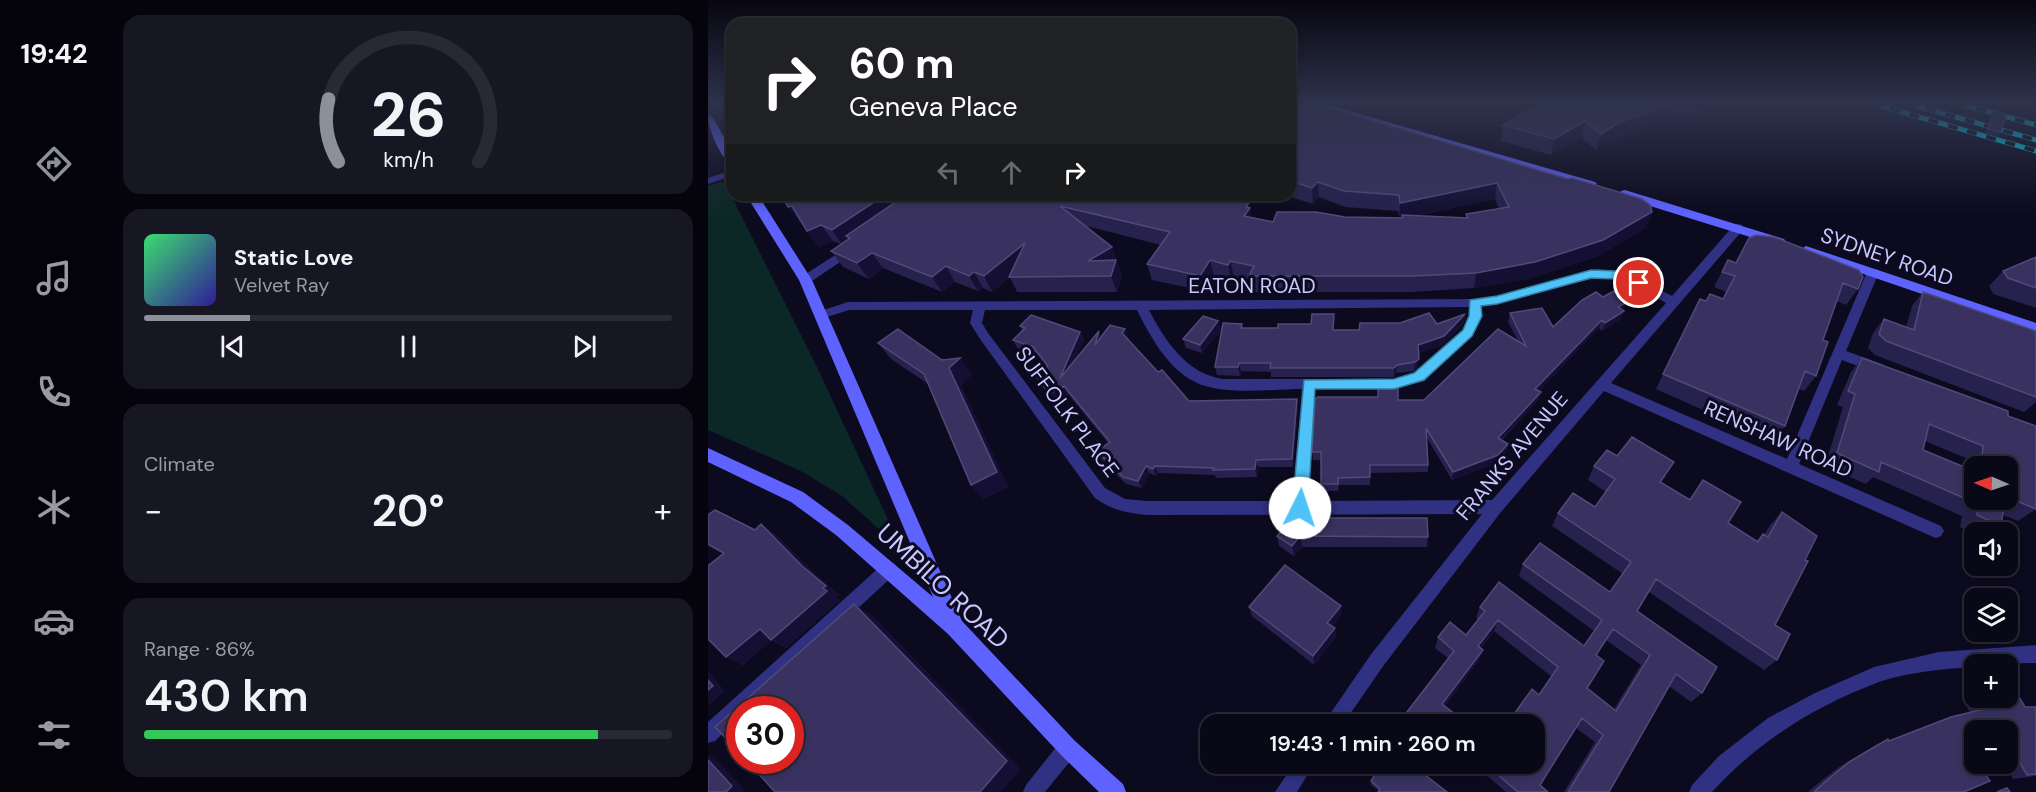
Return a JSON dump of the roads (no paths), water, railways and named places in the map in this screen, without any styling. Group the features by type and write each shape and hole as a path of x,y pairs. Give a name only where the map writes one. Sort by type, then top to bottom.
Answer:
{"main road":[{"name":"SYDNEY ROAD","path":"1439,140 1738,228 2036,328"},
{"path":"756,201 805,280 955,627"},
{"name":"UMBILO ROAD","path":"708,455 797,497 842,530 955,627 1068,748 1115,792"}],"street":[{"path":"708,181 726,175"},
{"name":"FRANKS AVENUE","path":"1339,714 1378,659 1496,507 1738,228"},
{"path":"805,280 862,241"},
{"path":"1791,467 1873,272"},
{"name":"EATON ROAD","path":"821,315 848,306 1475,303 1497,300 1599,273 1631,279 1675,303"},
{"path":"1141,306 1159,337 1183,366 1201,379 1223,384 1394,384 1419,377 1467,333 1476,316 1475,303"},
{"name":"SUFFOLK PLACE","path":"980,307 976,323 984,336 1100,492 1113,502 1147,508 1496,507"},
{"path":"1840,354 1894,375"},
{"path":"1300,508 1309,384"},
{"name":"RENSHAW ROAD","path":"1603,385 1936,531"},
{"path":"708,734 889,569"},
{"path":"1699,792 1726,762 1773,724 1821,699 1880,673 1939,661 2036,654"},
{"path":"1033,792 1068,748"},
{"path":"1285,792 1298,774"}],"railway":[{"path":"1998,140 2036,151"}]}
